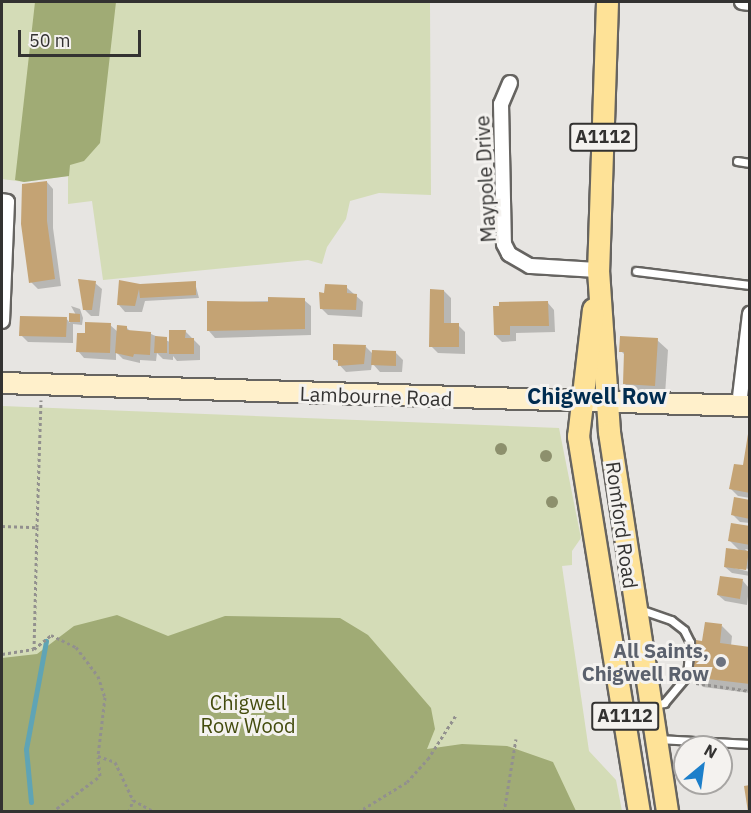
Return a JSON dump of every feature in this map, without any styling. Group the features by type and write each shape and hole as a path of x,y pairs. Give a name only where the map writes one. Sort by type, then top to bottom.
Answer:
{"main road":[{"name":"A1112","path":"580,402 598,272 607,2"},
{"name":"A1112","path":"598,272 608,400"},
{"name":"Lambourne Road","path":"2,383 580,402 608,400 744,405"},
{"name":"Romford Road","path":"600,556 605,538 592,421 608,400"},
{"name":"Romford Road","path":"608,400 609,432 634,608 667,812"},
{"name":"Romford Road","path":"580,402 578,436 600,556 639,812"}],"street":[{"path":"742,2 750,3"},
{"name":"Maypole Drive","path":"510,83 501,104 504,244 509,254 530,266 598,272"},
{"path":"2,201 7,202 2,321"},
{"path":"744,405 750,314"}],"lane":[{"path":"737,161 750,163"},
{"path":"636,271 750,285"},
{"path":"626,719 674,695 687,676 690,642 684,630 661,616 634,608"},
{"path":"655,739 750,744"}],"path":[{"path":"34,649 41,397"},
{"path":"2,526 37,527"},
{"path":"2,654 34,649 51,635 76,647 98,676 105,697 98,756 100,776 52,812"},
{"path":"683,680 750,690"},
{"path":"358,812 407,782 428,759 456,715"},
{"path":"504,812 516,739"},
{"path":"98,756 115,762 133,800 155,812"},
{"path":"129,812 133,800"}],"green space":[{"path":"2,2 430,2 431,195 379,193 350,201 346,219 327,247 322,264 308,260 103,280 92,201 68,204 68,176 24,182 2,179"},
{"path":"35,2 116,2 100,143 84,161 70,165 69,176 24,182 15,180"},
{"path":"2,406 559,428 581,538 572,551 572,565 562,566 589,751 616,780 622,811 2,811"},
{"name":"Chigwell Row Wood","path":"117,615 168,636 225,616 340,618 368,635 431,708 435,729 427,749 462,744 507,746 553,762 576,811 2,811 2,658 37,654 74,626"}],"building":[{"path":"47,181 47,221 55,279 29,283 21,224 22,184"},
{"path":"78,279 96,281 92,310 83,310"},
{"path":"119,280 140,284 196,281 196,295 140,298 139,289 135,306 117,305"},
{"path":"325,284 347,285 347,293 357,294 356,310 320,309 319,292 324,293"},
{"path":"430,289 444,290 444,323 459,323 459,347 429,347"},
{"path":"268,297 305,298 305,329 207,331 207,301 268,302"},
{"path":"548,301 549,326 510,326 510,335 494,335 493,306 499,306 499,302"},
{"path":"69,313 80,314 80,322 69,322"},
{"path":"20,316 67,317 66,337 19,336"},
{"path":"85,322 111,323 110,353 76,352 77,333 85,333"},
{"path":"117,325 127,326 127,330 151,332 150,355 134,354 133,357 115,353"},
{"path":"169,330 186,330 185,338 194,338 194,354 169,354"},
{"path":"155,336 167,337 167,353 154,353"},
{"path":"620,336 658,338 655,386 623,384 624,352 619,352"},
{"path":"333,344 366,345 364,364 338,366 338,360 333,360"},
{"path":"372,350 396,351 396,366 371,365"},
{"path":"748,434 750,434 750,493 729,489 734,464 743,465"},
{"path":"734,497 750,500 750,519 731,515"},
{"path":"731,523 750,526 750,545 728,541"},
{"path":"726,548 749,551 746,570 724,567"},
{"path":"720,576 743,579 740,599 717,595"},
{"name":"All Saints, Chigwell Row","path":"705,622 722,624 720,643 750,647 750,684 691,677 696,640 702,641"},
{"path":"750,785 750,812 748,812 744,786"}],"waterway":[{"path":"31,802 26,749 46,641"}],"place":[{"name":"All Saints, Chigwell Row","path":"721,662"}],"district":[{"name":"Chigwell Row","path":"597,396"}]}
